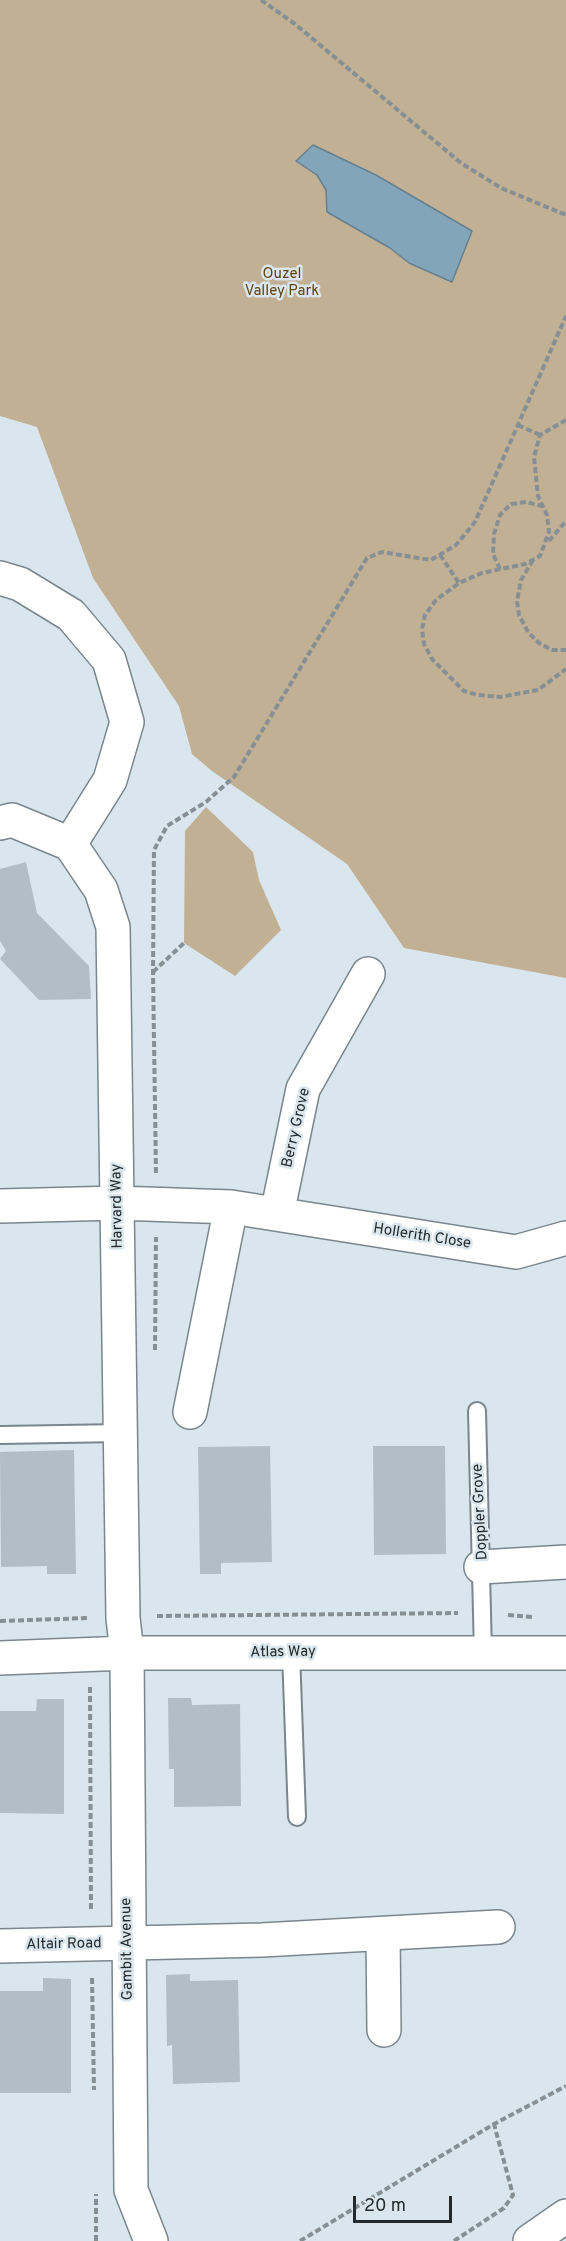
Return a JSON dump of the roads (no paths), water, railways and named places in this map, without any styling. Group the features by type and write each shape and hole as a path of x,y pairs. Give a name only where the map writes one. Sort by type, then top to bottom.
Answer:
{"street":[{"path":"0,578 20,584 71,615 109,660 127,723 110,780 70,844 12,820 0,823"},
{"name":"Harvard Way","path":"70,844 101,891 113,927 123,1618 127,1653"},
{"name":"Berry Grove","path":"277,1214 303,1089 368,974"},
{"path":"0,1206 118,1203 231,1207 277,1214"},
{"path":"190,1412 231,1207"},
{"name":"Hollerith Close","path":"277,1214 516,1251 566,1238"},
{"name":"Doppler Grove","path":"481,1567 566,1562"},
{"name":"Atlas Way","path":"0,1658 127,1653 566,1653"},
{"name":"Gambit Avenue","path":"127,1653 131,2190 151,2241"},
{"name":"Altair Road","path":"0,1946 262,1940 498,1927"},
{"path":"382,1934 384,2030"},
{"path":"530,2241 566,2216"}],"lane":[{"name":"Doppler Grove","path":"477,1411 481,1567"},
{"path":"0,1435 122,1433"},
{"path":"481,1567 483,1653"},
{"path":"291,1653 297,1816"}],"water":[{"path":"313,145 376,175 472,231 452,282 409,263 390,248 327,212 326,190 317,175 296,161"}],"park label":[{"name":"Ouzel Valley Park","path":"282,284"}]}
